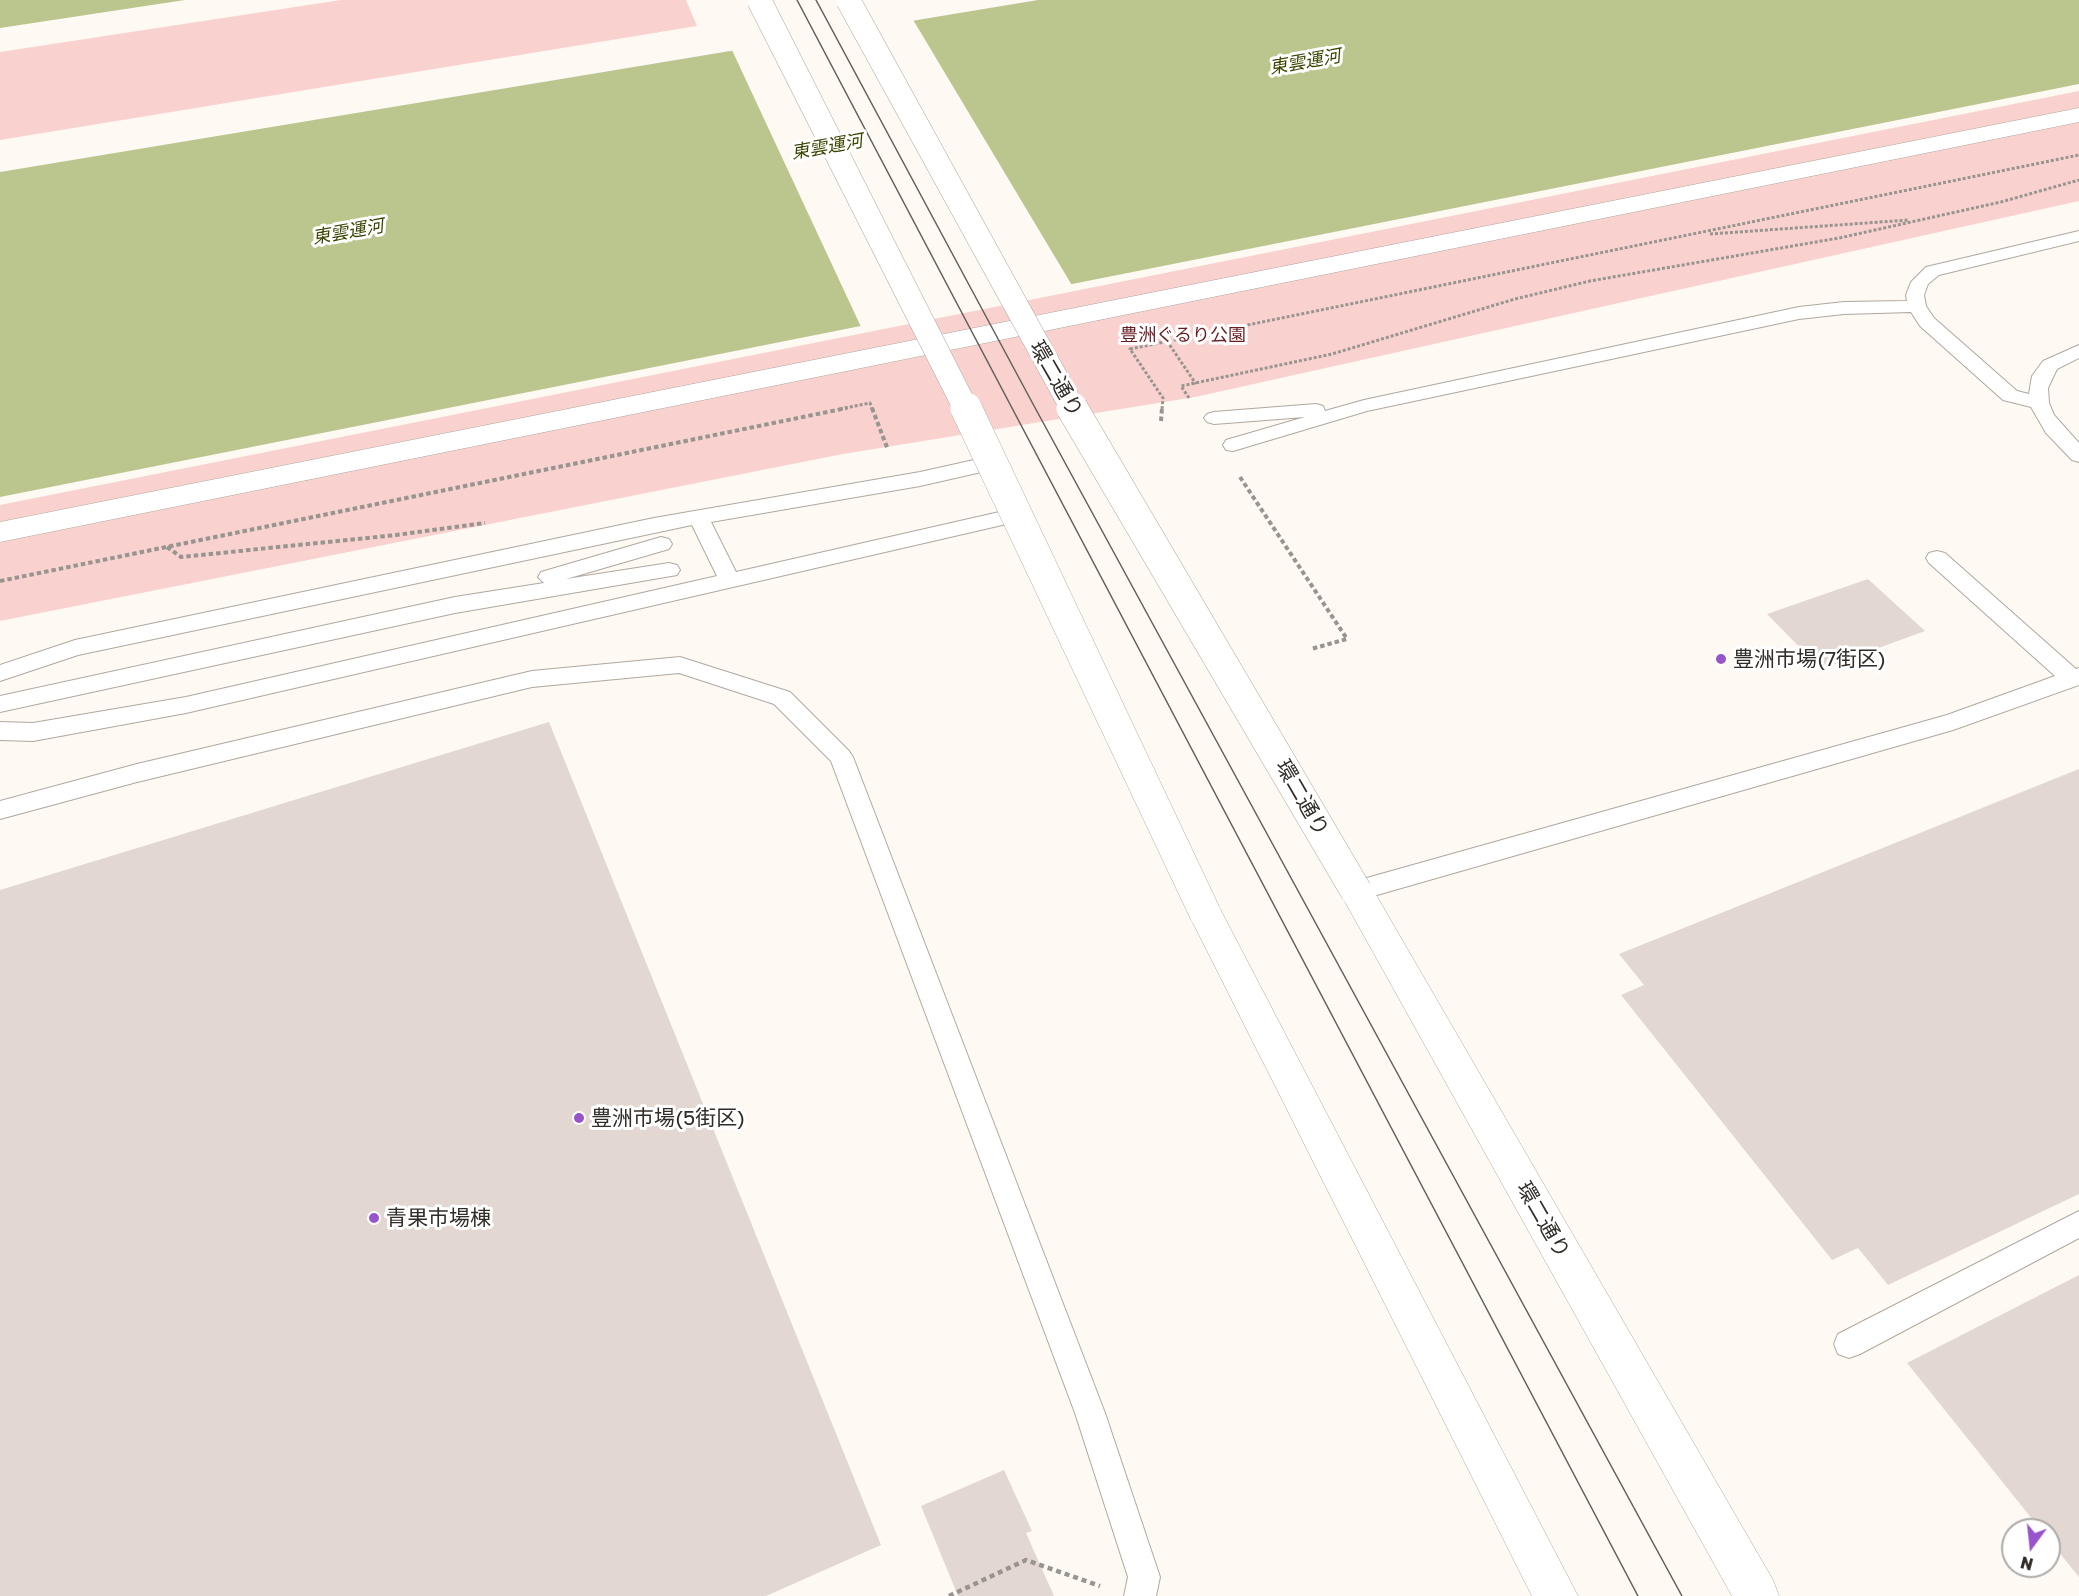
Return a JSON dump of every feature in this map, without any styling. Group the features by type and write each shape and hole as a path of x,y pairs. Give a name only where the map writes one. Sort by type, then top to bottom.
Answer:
{"main road":[{"path":"759,0 992,463 1205,913 1556,1596"},
{"name":"環二通り","path":"848,0 1056,381 1356,891 1757,1596"},
{"path":"0,532 2079,115"}],"lane":[{"path":"2039,403 2010,396 1927,322 1917,306 1916,296 1920,282 1933,271 2079,236"},
{"path":"1233,445 1364,406 1799,314 1844,308 1917,306"},
{"path":"2079,351 2050,365 2042,376 2038,388 2039,403 2054,429 2079,455"},
{"path":"1214,418 1364,406"},
{"path":"0,674 75,648 698,517 920,479 992,463"},
{"path":"0,731 33,732 186,705 1017,515"},
{"path":"698,517 730,581"},
{"path":"455,605 661,544"},
{"path":"1356,891 1953,722 2076,678 1937,558"},
{"path":"0,704 455,605 669,570"},
{"path":"0,810 137,773 532,679 680,665 782,698 841,757 1090,1413 1143,1577 1140,1596"},
{"path":"1849,1344 2079,1224"}],"path":[{"path":"1161,421 1163,398 1131,349 2079,155"},
{"path":"1194,406 1181,386 1332,354 1515,298 1579,284 1749,255 1922,220 2001,202 2079,180"},
{"path":"1694,235 1922,220"},
{"path":"1167,341 1196,384"},
{"path":"0,581 870,403 892,459"},
{"path":"1239,474 1347,639 1311,649"},
{"path":"949,1596 1026,1560 1109,1589"}],"green space":[{"path":"341,0 686,0 697,26 0,140 0,52"},
{"name":"豊洲ぐるり公園","path":"2079,91 2079,201 1195,397 843,454 0,621 0,505"}],"water":[{"path":"0,0 185,0 0,28"},
{"name":"東雲運河","path":"1038,0 2079,0 2079,84 0,497 0,172"}],"pier":[{"path":"912,18 1073,287 862,329 731,48"}],"building":[{"path":"1868,579 1925,631 1821,669 1767,614"},
{"name":"青果市場棟","path":"549,722 881,1545 766,1596 0,1596 0,890"},
{"path":"2079,769 2079,1194 1888,1285 1858,1248 1832,1260 1621,995 1644,985 1619,954"},
{"path":"2079,1275 2079,1577 2061,1555 2061,1518 2031,1518 1907,1363"},
{"path":"1004,1470 1032,1531 1026,1533 1054,1596 958,1596 921,1506"}],"tram line":[{"path":"797,0 1638,1596"},
{"path":"816,0 1033,404 1682,1596"}],"place":[{"name":"豊洲市場(7街区)","path":"1721,659"},
{"name":"豊洲市場(5街区)","path":"579,1118"},
{"name":"青果市場棟","path":"374,1218"}]}
